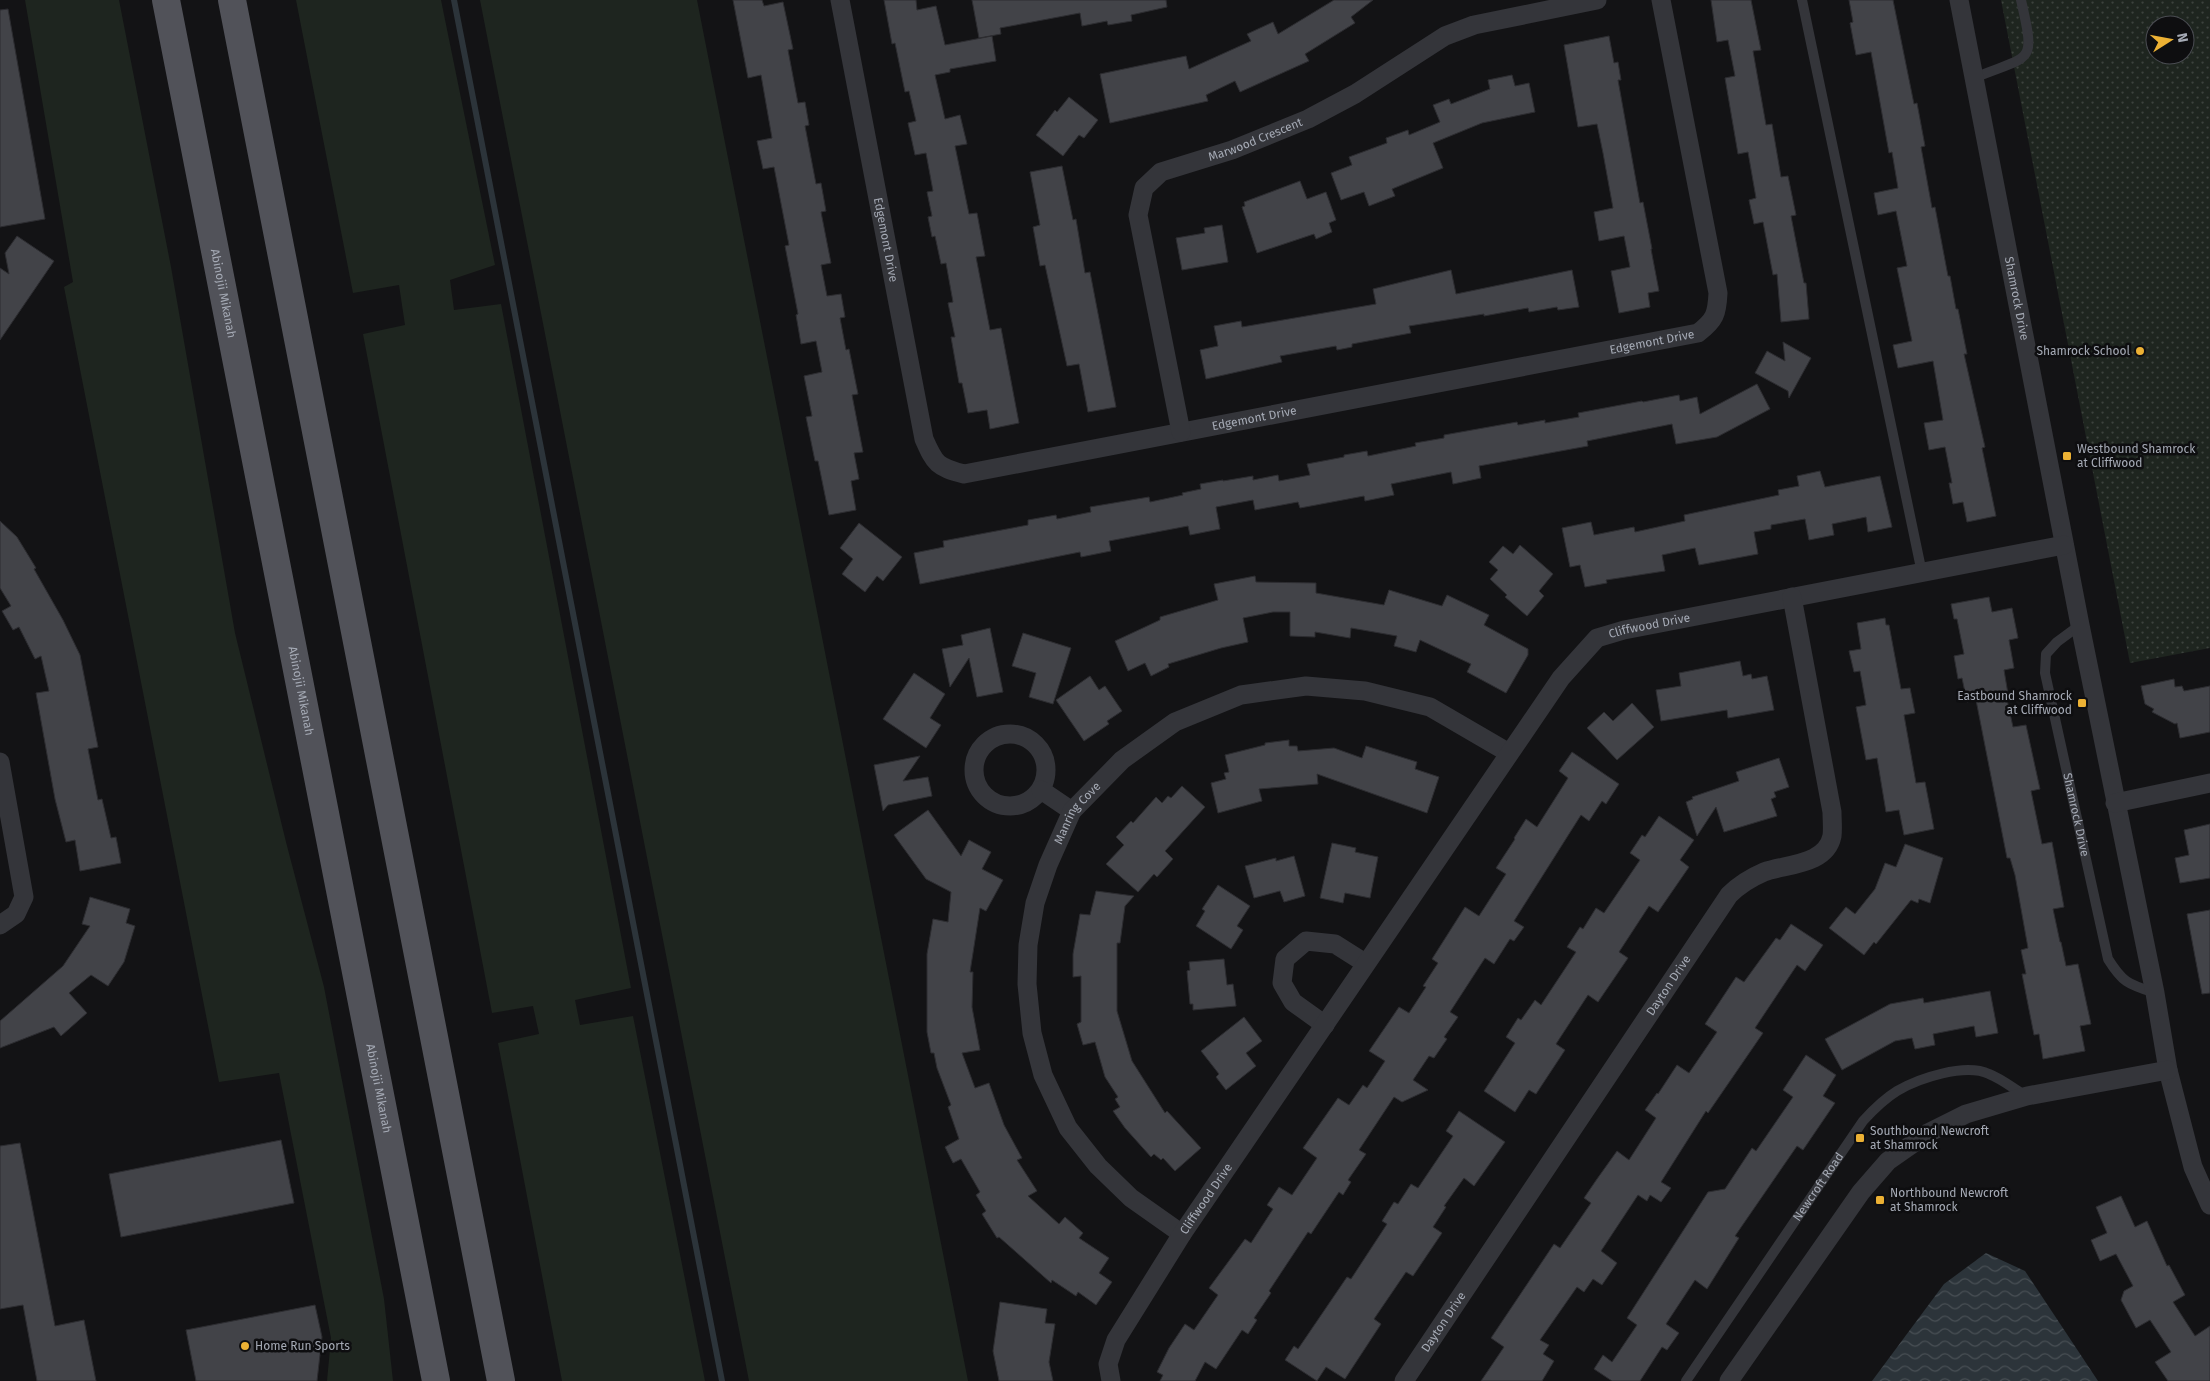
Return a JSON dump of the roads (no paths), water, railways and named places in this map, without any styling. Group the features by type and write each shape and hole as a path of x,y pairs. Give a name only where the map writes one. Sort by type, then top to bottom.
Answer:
{"main road":[{"path":"148,0 178,63"},
{"name":"Abinojii Mikanah","path":"166,0 417,1273 436,1381"},
{"path":"232,0 501,1381"},
{"path":"417,1273 418,1381"}],"street":[{"name":"Edgemont Drive","path":"840,0 924,440 932,458 943,469 964,474 1698,333 1711,323 1718,310 1718,293 1661,0"},
{"name":"Marwood Crescent","path":"1181,432 1138,215 1144,188 1162,172 1232,150 1308,119 1355,94 1445,36 1474,25 1597,0"},
{"name":"Shamrock Drive","path":"1959,0 2064,546 2155,992 2168,1070 2193,1167 2210,1205"},
{"name":"Cliffwood Drive","path":"1111,1381 1108,1364 1116,1340 1182,1234 1561,678 1597,638 1624,630 2064,546"},
{"name":"Dayton Drive","path":"1404,1381 1729,895 1740,884 1766,872 1812,860 1824,851 1832,837 1832,812 1792,597"},
{"name":"Manring Cove","path":"1182,1234 1131,1198 1098,1166 1068,1128 1043,1075 1032,1033 1027,984 1028,945 1035,903 1048,865 1072,811 1122,760 1175,722 1242,695 1306,686 1365,691 1430,707 1509,753"},
{"path":"0,762 24,897 16,914 0,925"},
{"path":"2115,803 2210,783"},
{"path":"1041,790 1072,811"},
{"path":"1325,1025 1293,1002 1282,983 1285,959 1306,941 1335,944 1365,964"},
{"path":"1729,1381 1861,1192 1888,1161 1928,1133 1966,1114 2027,1096 2168,1070"}],"lane":[{"path":"1802,0 1922,573"},
{"path":"1974,78 2021,61 2028,51 2030,39 2021,0"},
{"name":"Shamrock Drive","path":"2080,625 2057,642 2046,654 2045,673 2108,959 2119,976 2134,986 2155,992"},
{"name":"Newcroft Road","path":"1686,1381 1863,1121 1878,1105 1897,1091 1923,1079 1963,1070 1989,1073 2027,1096"}],"water":[{"path":"1986,1253 2025,1271 2098,1381 1872,1381 1944,1284"}],"waterway":[{"path":"454,0 722,1381"}],"place":[{"name":"Shamrock School","path":"2140,351"},
{"name":"Westbound Shamrock at Cliffwood","path":"2067,456"},
{"name":"Eastbound Shamrock at Cliffwood","path":"2082,703"},
{"name":"Southbound Newcroft at Shamrock","path":"1860,1138"},
{"name":"Northbound Newcroft at Shamrock","path":"1880,1200"},
{"name":"Home Run Sports","path":"245,1346"}]}
